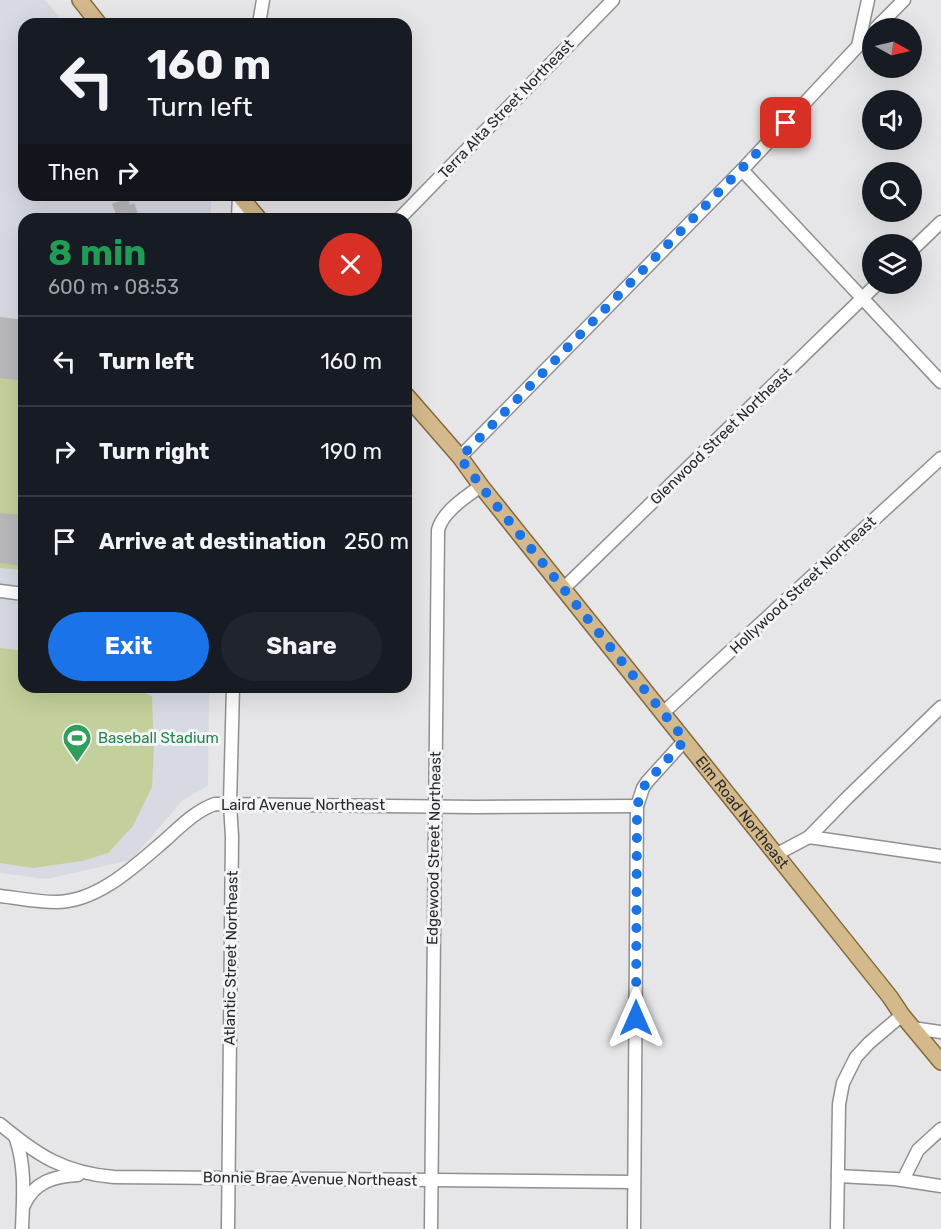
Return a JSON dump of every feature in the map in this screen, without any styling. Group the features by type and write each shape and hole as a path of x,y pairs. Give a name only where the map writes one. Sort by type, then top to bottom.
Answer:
{"main road":[{"path":"80,0 94,18"},
{"path":"244,201 255,213"},
{"name":"Elm Road Northeast","path":"412,402 460,458 664,712 941,1062"}],"street":[{"path":"260,18 262,0"},
{"name":"Terra Alta Street Northeast","path":"405,213 613,0"},
{"path":"858,46 868,0"},
{"path":"886,18 904,0"},
{"path":"460,458 742,170 862,42"},
{"path":"742,170 941,382"},
{"path":"922,240 941,222"},
{"name":"Glenwood Street Northeast","path":"564,588 867,294"},
{"name":"Hollywood Street Northeast","path":"664,712 941,458"},
{"name":"Edgewood Street Northeast","path":"431,1229 438,530 440,522 460,502 481,486"},
{"path":"0,591 18,593"},
{"name":"Atlantic Street Northeast","path":"228,1229 232,849 230,804 233,693"},
{"path":"777,855 809,837 848,796 941,707"},
{"path":"634,1229 637,806 647,782 685,740"},
{"name":"Laird Avenue Northeast","path":"0,896 56,902 97,891 144,859 203,808 215,804 637,806"},
{"path":"809,837 941,856"},
{"path":"837,1229 839,1104 846,1073 869,1043 902,1015"},
{"path":"912,1028 941,1032"},
{"name":"Bonnie Brae Avenue Northeast","path":"0,1124 36,1153 63,1167 88,1175 634,1182"},
{"path":"903,1180 918,1150 941,1129"},
{"path":"15,1138 21,1153 23,1172 21,1229"},
{"path":"23,1209 28,1196 48,1179 88,1175"},
{"path":"838,1176 903,1180 941,1186"}],"shaded area":[{"path":"0,0 45,0 60,18 18,18 18,201 211,201 211,213 18,213 18,693 209,693 208,786 183,800 131,860 46,879 0,873"}],"green space":[{"path":"0,317 18,319 18,570 0,568"},
{"name":"Baseball Stadium","path":"0,648 18,650 18,693 144,693 152,696 154,749 152,787 133,826 108,853 82,861 33,868 0,863"}],"building":[{"path":"129,201 130,205 134,203 138,213 116,213 112,204"},
{"path":"0,317 18,319 18,380 0,378"},
{"path":"0,513 18,514 18,565 0,563"}],"place":[{"name":"Baseball Stadium","path":"77,764"}],"route":[{"path":"636,1018 637,806 647,782 685,740 460,458 786,123"}]}
